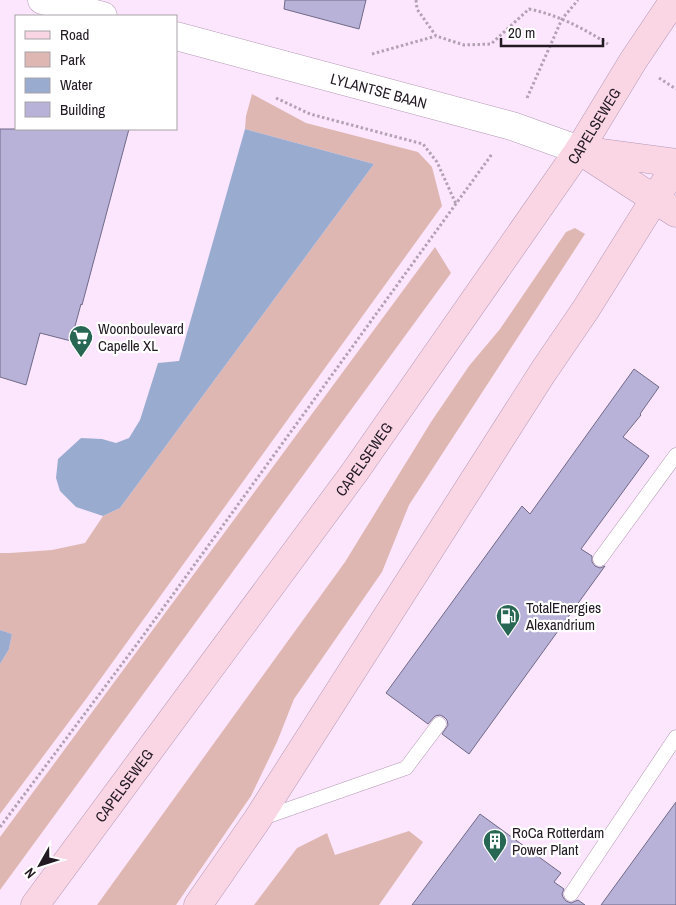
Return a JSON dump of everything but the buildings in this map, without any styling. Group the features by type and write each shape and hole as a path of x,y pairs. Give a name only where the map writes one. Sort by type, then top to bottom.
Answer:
{"main road":[{"name":"CAPELSEWEG","path":"35,905 354,473 579,150 633,61 674,0"},
{"path":"198,905 257,820 543,372 586,309 666,206 676,164 579,150"},
{"path":"579,150 666,206"}],"street":[{"path":"42,0 100,15"},
{"name":"LYLANTSE BAAN","path":"178,37 512,126 579,150"}],"lane":[{"path":"600,559 676,455"},
{"path":"257,820 406,768 439,724"},
{"path":"571,894 676,737"}],"path":[{"path":"416,0 417,9 436,36 464,45 491,44 529,9 546,12 562,19"},
{"path":"0,828 134,648 512,126 527,98 562,19 578,0"},
{"path":"276,98 310,114 424,144 438,162 456,204"}],"green space":[{"path":"252,94 306,123 418,152 432,167 442,206 86,699 0,814 0,664 9,649 12,634 0,630 0,553 52,550 85,543 103,516 120,508 374,164 245,129 246,116"},
{"path":"575,228 585,234 409,505 382,572 294,699 277,742 251,796 176,905 97,905 345,562 431,422 469,366 500,329 566,232"},
{"path":"435,247 451,273 0,890 0,837"},
{"path":"409,831 423,842 379,905 254,905 297,848 327,833 335,855"}],"water":[{"path":"245,129 374,164 120,508 103,516 76,507 60,491 56,478 58,459 81,438 102,439 116,443 129,438 140,420 158,363 179,361"},
{"path":"0,630 12,634 9,649 0,664"}],"place":[{"name":"Woonboulevard Capelle XL","path":"81,358"},
{"name":"TotalEnergies Alexandrium","path":"508,637"},
{"name":"RoCa Rotterdam Power Plant","path":"495,862"}]}
